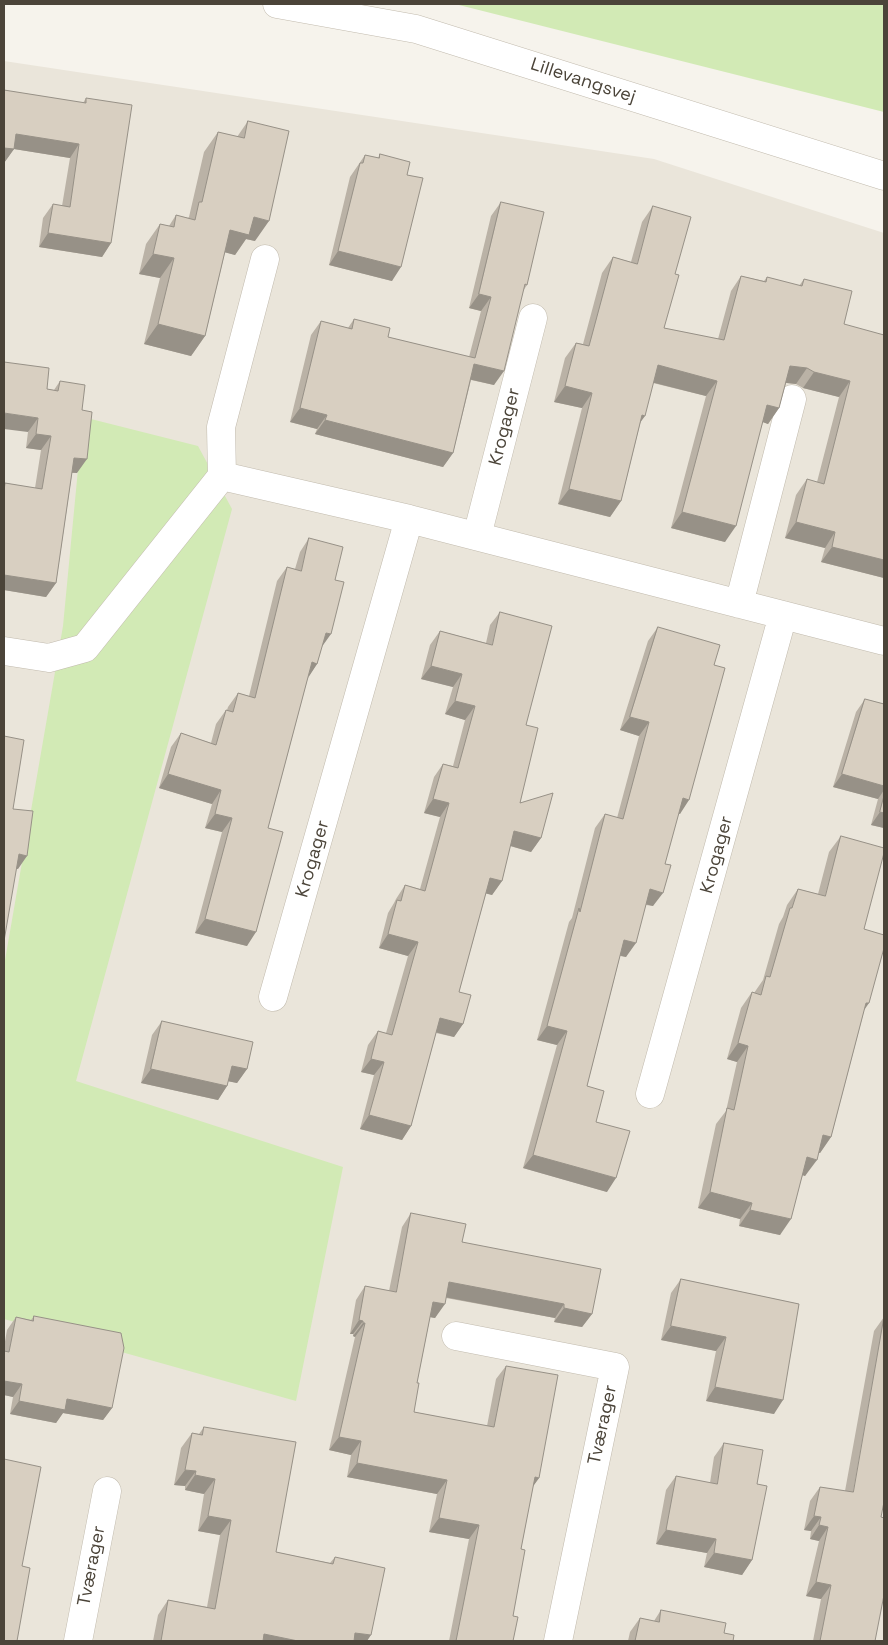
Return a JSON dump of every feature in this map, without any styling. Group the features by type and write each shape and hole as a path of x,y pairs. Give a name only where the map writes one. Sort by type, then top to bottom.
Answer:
{"street":[{"name":"Lillevangsvej","path":"276,4 416,29 884,176"},
{"path":"4,651 49,658 85,648 222,476 221,427 265,259"},
{"name":"Krogager","path":"477,536 533,318"},
{"path":"739,604 792,399"},
{"path":"222,476 410,519 884,641"},
{"name":"Krogager","path":"273,997 410,519"},
{"name":"Krogager","path":"650,1094 783,615"},
{"name":"Tværager","path":"456,1336 615,1367 558,1641"},
{"name":"Tværager","path":"78,1641 107,1491"}],"shaded area":[{"path":"4,61 654,159 884,233 884,1641 4,1641"}],"green space":[{"path":"455,4 884,4 884,112"},
{"path":"83,417 198,446 232,509 76,1081 343,1167 296,1401 4,1319 4,966 63,626"}],"building":[{"path":"4,90 86,103 86,98 132,105 111,243 48,233 53,204 70,207 79,144 16,134 14,149 4,148"},
{"path":"248,121 289,131 269,221 254,217 249,235 230,230 205,336 158,324 174,258 153,254 160,224 174,227 176,215 195,220 199,202 202,202 218,132 244,138"},
{"path":"380,154 410,162 407,175 423,178 401,267 338,251 360,163 363,163 365,155 379,158"},
{"path":"501,202 544,212 504,371 474,364 453,453 325,420 327,415 300,408 321,321 352,329 354,319 390,328 388,337 475,358 491,297 479,294"},
{"path":"653,206 691,217 675,274 679,275 664,328 724,340 741,276 766,282 767,277 802,286 804,279 852,291 844,324 884,335 884,560 832,547 835,532 796,522 807,479 824,484 850,381 814,372 807,368 790,366 779,408 767,405 736,526 682,512 717,381 658,365 645,416 642,415 621,501 569,489 592,393 565,386 576,343 589,346 613,257 637,264"},
{"path":"4,362 49,368 47,389 58,391 60,381 85,385 82,410 92,412 87,459 74,458 56,583 4,575 5,483 42,489 51,436 36,434 38,418 4,413"},
{"path":"309,538 343,547 335,580 344,582 331,634 326,633 317,664 312,662 268,828 283,832 256,932 205,919 232,818 215,814 221,790 168,774 181,733 216,745 226,710 233,712 238,693 255,698 287,567 301,571"},
{"path":"500,612 552,626 526,725 538,728 520,803 553,793 541,838 514,831 502,881 490,878 459,992 471,995 463,1024 440,1018 411,1126 369,1115 384,1062 371,1059 378,1031 392,1035 418,942 388,934 397,900 401,901 405,885 425,891 449,803 433,799 443,764 458,768 475,706 455,701 462,674 431,666 440,631 492,645"},
{"path":"658,627 720,645 714,665 725,668 689,800 683,798 665,864 671,865 663,893 650,889 636,943 624,940 587,1086 604,1091 596,1122 630,1131 616,1178 533,1155 567,1031 547,1026 579,908 580,912 605,814 623,819 649,722 630,717"},
{"path":"865,699 884,704 884,786 842,774"},
{"path":"4,736 24,740 13,809 33,811 27,856 19,854 4,941"},
{"path":"884,796 884,813 880,812"},
{"path":"841,836 884,848 864,929 884,935 884,948 869,1003 866,1003 831,1137 823,1135 817,1160 807,1157 791,1219 750,1210 752,1203 710,1192 727,1108 734,1110 748,1046 738,1043 752,992 761,995 766,976 770,977 790,908 792,908 798,889 825,896"},
{"path":"162,1021 253,1042 247,1069 232,1066 227,1086 151,1069"},
{"path":"411,1213 466,1224 462,1242 601,1269 592,1314 564,1308 564,1304 449,1282 445,1304 433,1302 417,1383 419,1383 414,1412 494,1427 506,1366 558,1375 539,1478 535,1477 521,1549 525,1550 513,1616 518,1617 513,1641 456,1641 479,1525 439,1518 447,1480 357,1463 361,1441 339,1437 365,1323 359,1320 365,1286 396,1292"},
{"path":"681,1279 799,1304 783,1400 715,1387 726,1337 671,1326"},
{"path":"34,1316 121,1333 124,1348 112,1408 67,1399 65,1410 19,1401 22,1384 4,1381 4,1351 9,1352 16,1317 33,1321"},
{"path":"884,1317 884,1502 881,1517 884,1518 884,1595 875,1641 820,1641 831,1585 816,1582 828,1527 819,1525 821,1517 814,1516 820,1487 853,1492"},
{"path":"204,1427 296,1442 276,1552 333,1564 335,1557 385,1568 371,1635 355,1633 354,1641 298,1641 264,1634 263,1641 161,1641 168,1600 215,1609 231,1520 208,1516 215,1479 195,1475 196,1471 185,1470 192,1433 202,1435"},
{"path":"724,1443 763,1450 757,1484 767,1486 752,1560 714,1553 716,1539 666,1530 676,1476 717,1484"},
{"path":"4,1459 41,1467 22,1566 30,1568 17,1641 4,1641"},
{"path":"661,1610 726,1623 724,1633 734,1635 733,1641 635,1641 640,1618 659,1622"}]}
